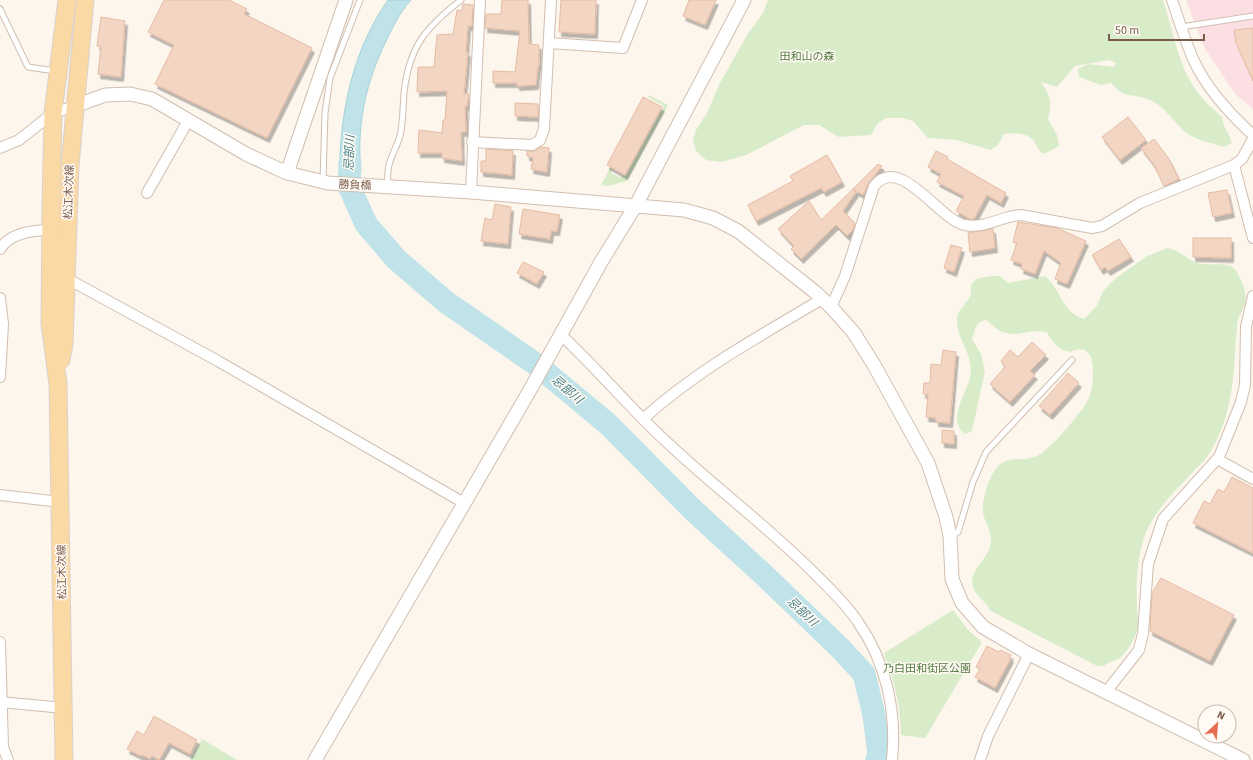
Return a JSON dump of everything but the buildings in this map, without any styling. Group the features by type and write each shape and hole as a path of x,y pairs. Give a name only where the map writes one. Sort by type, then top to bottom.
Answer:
{"main road":[{"name":"松江木次線","path":"64,760 58,384 50,323 53,113 67,0"},
{"name":"松江木次線","path":"58,384 64,344 70,165 86,0"}],"street":[{"path":"287,174 346,0"},
{"path":"471,192 472,142 480,0"},
{"path":"472,142 532,145 540,140 544,129 551,0"},
{"path":"549,43 623,48 642,0"},
{"path":"315,760 530,390 601,262 636,206 744,0"},
{"path":"1172,0 1194,62 1214,94 1236,120 1253,135"},
{"name":"勝負橋","path":"75,106 105,95 130,94 152,99 246,154 287,174 325,183 471,192 684,210 713,218 738,231 827,303 854,333 874,365 928,464 937,486 950,536 952,579 962,603 983,627 1030,654 1243,760"},
{"path":"0,148 19,140 53,113 75,106"},
{"path":"147,193 188,121"},
{"path":"643,419 704,370 827,303 845,276 874,186 880,179 888,176 901,180 922,194 956,222 964,225 995,222 1011,216 1021,215 1092,228 1102,226 1140,202 1234,165 1242,159 1253,139"},
{"path":"1234,165 1253,238"},
{"path":"0,249 4,242 15,236 40,230 51,230"},
{"path":"66,278 218,361 464,503"},
{"path":"1106,692 1139,650 1143,633 1148,564 1163,519 1217,459 1241,402 1244,390 1246,327 1253,296"},
{"path":"0,298 4,324 0,377"},
{"path":"559,336 681,456 795,553 849,609 872,646 884,674 893,716 892,760"},
{"path":"1217,459 1253,478"},
{"path":"0,495 60,502"},
{"path":"0,642 2,747 8,760"},
{"path":"980,760 988,736 1030,654"},
{"path":"1,702 64,708"}],"lane":[{"path":"325,183 325,113 329,86 340,49 360,0"},
{"path":"386,187 390,156 400,135 406,75 410,62 421,38 442,15 461,0"},
{"path":"0,9 28,67 58,72"},
{"path":"1181,27 1253,16"},
{"path":"950,536 958,532 973,482 986,452 1072,360"}],"shaded area":[{"path":"1186,0 1253,0 1253,109 1235,94 1204,47"}],"green space":[{"name":"田和山の森","path":"768,0 1163,0 1181,60 1191,83 1207,103 1222,117 1232,143 1224,147 1198,139 1184,131 1163,108 1153,101 1125,94 1111,83 1101,85 1079,77 1078,69 1088,64 1114,67 1116,63 1109,60 1075,66 1057,87 1041,82 1050,99 1048,119 1057,135 1059,146 1044,154 1039,150 1031,138 1016,133 1004,134 997,146 990,150 957,140 928,138 913,121 903,118 886,118 877,124 871,135 839,137 819,125 804,125 746,155 721,162 706,160 696,151 693,139 696,130 707,113 720,83 747,35 763,13"},
{"path":"649,95 668,105 627,181 608,186 601,185 610,168 612,169 611,173 621,178 623,175 626,176 664,106 648,97"},
{"path":"1168,248 1177,251 1198,263 1227,265 1238,274 1245,292 1246,300 1238,322 1231,392 1224,423 1209,454 1164,504 1153,518 1145,535 1138,565 1138,624 1133,642 1120,658 1104,666 1097,666 991,611 975,591 972,581 976,569 990,547 991,536 984,516 983,504 991,477 996,469 1006,461 1030,458 1042,453 1073,421 1085,405 1090,394 1093,374 1091,357 1089,353 1082,349 1070,352 1062,349 1053,342 1047,332 1038,331 1009,334 995,328 987,320 980,322 976,326 972,339 981,354 985,371 972,431 965,434 957,421 957,414 970,377 971,369 968,354 959,333 957,318 959,312 970,297 972,284 976,280 986,277 1000,276 1008,283 1045,276 1051,282 1066,306 1076,316 1084,319 1097,306 1103,291 1116,278 1147,256"},
{"name":"乃白田和街区公園","path":"953,610 968,630 982,642 925,738 901,735 896,693 884,653"},
{"path":"202,739 237,760 190,760"}],"water":[{"path":"388,0 411,0 400,14 378,58 366,96 360,134 361,173 364,194 340,193 341,143 348,92 364,44 375,21"}],"pier":[{"path":"337,171 362,172 366,192 337,191"}],"waterway":[{"name":"忌部川","path":"350,162 349,186 366,224 396,259 446,302 537,365 609,425 694,511 764,575 839,647 864,674 874,715 879,754 877,760"}]}
